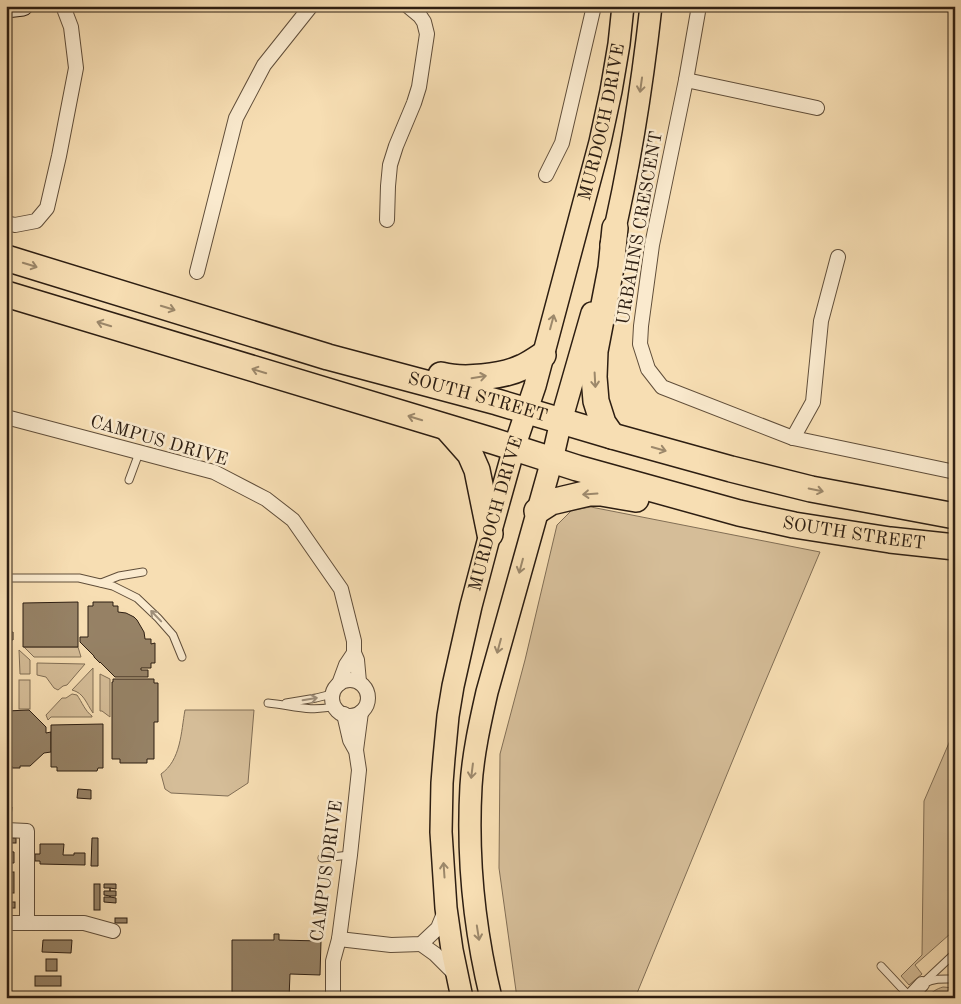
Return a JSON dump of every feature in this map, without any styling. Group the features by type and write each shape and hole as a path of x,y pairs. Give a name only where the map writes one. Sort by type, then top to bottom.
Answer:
{"highway":[{"path":"612,436 603,423 596,401 594,377 595,351 611,268 615,228"},
{"name":"SOUTH STREET","path":"6,258 328,357 497,402 731,469 811,489 955,516"},
{"name":"SOUTH STREET","path":"6,294 552,460 739,513 794,525 890,540 955,547"},
{"path":"328,357 386,360 451,378 470,378 506,373 523,367 543,355"},
{"path":"446,428 470,454 474,462 490,534"},
{"path":"537,511 558,500 589,493 601,493 794,525"}],"main road":[{"name":"MURDOCH DRIVE","path":"462,998 446,908 441,832 442,783 448,716 461,644 490,534 543,355 600,142 616,62 623,6"},
{"name":"MURDOCH DRIVE","path":"491,998 482,961 474,911 469,840 471,784 479,723 552,460 561,421 605,270 630,159 651,6"}],"street":[{"path":"6,8 22,6"},
{"path":"6,223 15,225 36,221 47,208 76,68 71,27 63,6"},
{"path":"197,272 236,118 264,65 311,6"},
{"path":"387,220 390,164 419,87 427,34 424,22 420,16 408,6"},
{"path":"546,175 562,143 594,6"},
{"name":"URBAHNS CRESCENT","path":"698,6 686,80 652,246 640,344 648,369 662,387 793,438 955,472"},
{"path":"686,80 817,108"},
{"path":"793,438 813,402 821,321 838,257"},
{"name":"CAMPUS DRIVE","path":"6,417 214,472 266,498 293,520 341,589 354,642 354,653 357,660 360,682"},
{"path":"338,685 351,680 360,682 366,688 368,697 366,705 361,712 353,715 339,710 332,698 346,665 354,653"},
{"name":"CAMPUS DRIVE","path":"339,710 350,740 356,750"},
{"name":"CAMPUS DRIVE","path":"332,998 333,961 339,939 359,770 356,750 361,712"},
{"path":"6,830 27,831 27,923"},
{"path":"421,944 438,928 446,908"},
{"path":"6,923 84,923 113,931"},
{"path":"339,939 392,945 421,944 457,976"},
{"path":"909,997 922,984"}],"lane":[{"path":"129,480 139,453"},
{"path":"101,583 119,576 143,572"},
{"path":"6,578 79,578 113,586 130,594 144,604 158,618 173,635 182,657"},
{"path":"281,704 328,695 338,685"},
{"path":"268,703 305,709 339,710"},
{"path":"322,858 350,855"},
{"path":"922,984 955,953"},
{"path":"881,966 909,997"},
{"path":"922,984 931,980 955,979"}],"shaded area":[{"path":"591,507 820,552 635,998 517,998 499,868 500,754 525,660 557,525 572,510"},
{"path":"24,647 78,647 81,657 34,657"},
{"path":"19,650 30,660 30,674 20,674"},
{"path":"37,663 85,664 67,685 58,690 54,688 46,677 37,675"},
{"path":"93,668 93,713 82,696 72,690"},
{"path":"100,674 110,679 110,717 100,711"},
{"path":"19,680 30,680 30,709 19,709"},
{"path":"72,694 77,695 92,717 51,717 48,720 46,715 62,698"},
{"path":"185,710 254,710 248,783 228,796 171,793 165,789 161,774 173,761 179,745"},
{"path":"955,729 955,938 950,934 915,965 922,974 909,985 901,976 922,955 924,801"},
{"path":"943,987 955,988 955,998 926,998 934,991"}],"building":[{"path":"6,602 11,602 11,632 13,632 13,640 6,640"},
{"path":"78,602 78,647 23,647 23,603"},
{"path":"93,602 113,602 113,606 118,606 118,612 126,613 137,620 144,632 145,639 151,639 151,644 155,643 155,663 151,663 151,668 141,668 141,670 148,670 148,677 115,677 80,642 80,637 88,637 88,606 93,606"},
{"path":"113,679 154,679 154,683 158,683 158,722 154,722 154,759 147,759 147,763 120,763 120,759 112,759"},
{"path":"29,710 46,727 46,733 51,732 51,752 44,753 30,766 12,768 12,766 6,766 6,711"},
{"path":"103,724 103,768 98,768 97,771 57,771 57,767 51,767 51,725"},
{"path":"78,789 91,790 91,799 77,798"},
{"path":"6,806 12,807 11,818 6,817"},
{"path":"6,838 16,838 16,843 6,843"},
{"path":"92,838 98,838 98,866 91,866"},
{"path":"40,844 64,844 63,855 85,853 85,865 40,864 40,861 35,861 35,854 40,854"},
{"path":"6,851 14,852 14,863 6,863"},
{"path":"6,872 14,872 14,893 6,893"},
{"path":"94,884 100,884 100,910 94,910"},
{"path":"104,884 116,884 116,889 104,888"},
{"path":"104,891 116,891 116,896 104,895"},
{"path":"104,897 116,898 116,903 104,902"},
{"path":"6,902 15,902 15,908 6,908"},
{"path":"115,918 127,918 127,923 115,923"},
{"path":"274,934 279,934 279,940 321,941 320,975 290,974 289,998 232,998 232,940 274,940"},
{"path":"43,940 72,940 71,953 42,952"},
{"path":"46,959 57,959 57,971 46,971"},
{"path":"35,976 61,976 61,986 35,986"}]}
